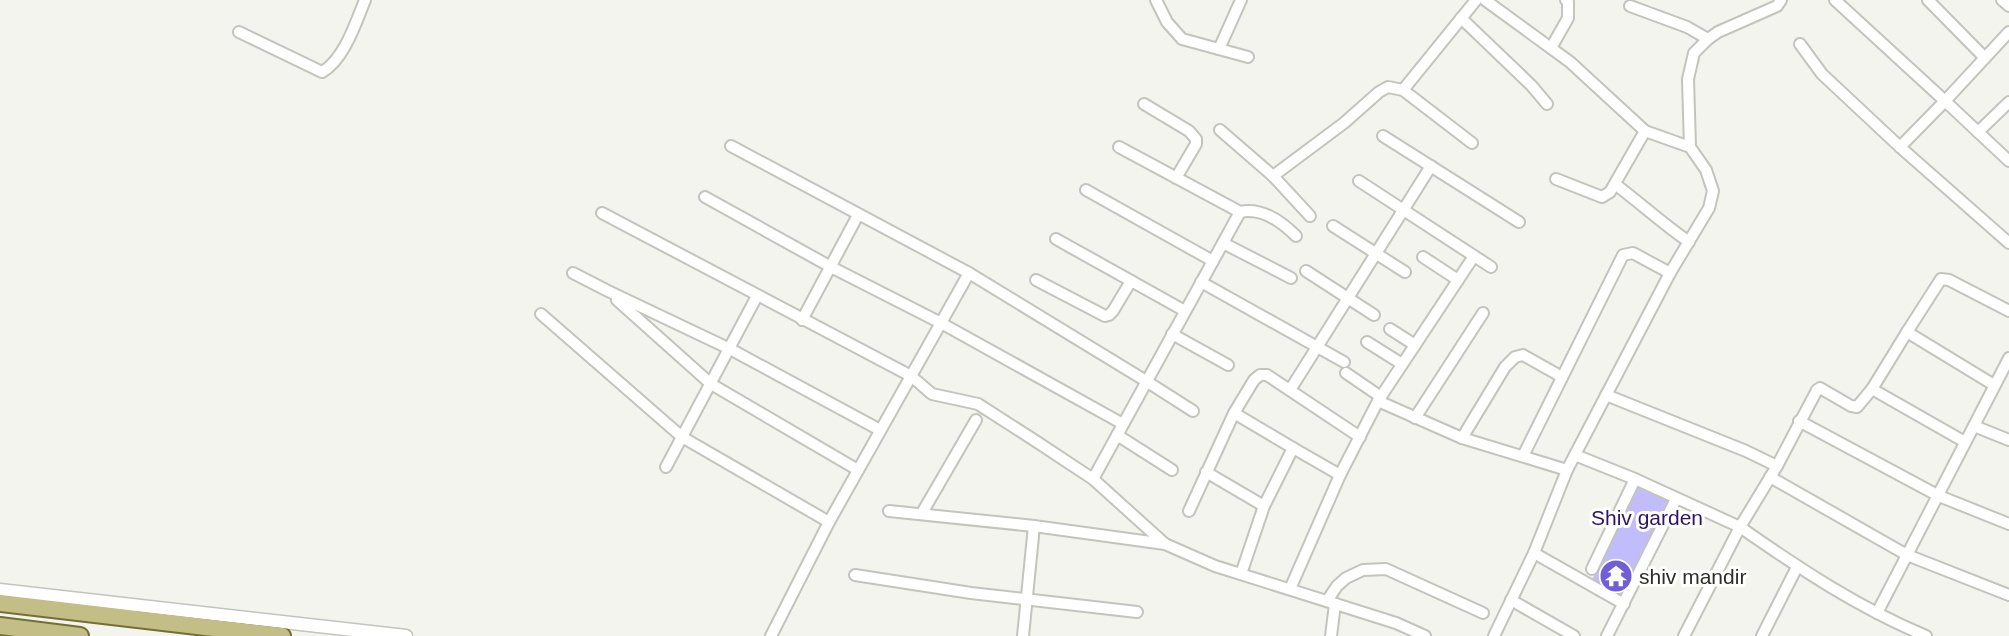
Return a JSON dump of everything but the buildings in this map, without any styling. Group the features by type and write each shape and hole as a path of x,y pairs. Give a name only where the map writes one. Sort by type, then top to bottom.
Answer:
{"main road":[{"path":"0,603 282,636"},
{"path":"0,626 80,636"}],"street":[{"path":"239,32 322,72 328,68 348,40 365,0"},
{"path":"1156,0 1167,22 1182,39 1248,57"},
{"path":"1219,49 1241,0"},
{"path":"1403,90 1476,0"},
{"path":"1485,0 1570,62 1645,131 1690,147"},
{"path":"1551,48 1568,18 1566,0"},
{"path":"1494,636 1534,553 1567,470 1670,273 1709,208 1713,192 1706,170 1690,147 1688,80 1694,53 1718,32 1777,6 1782,0"},
{"path":"1835,0 2009,161"},
{"path":"1928,0 1985,58"},
{"path":"2002,0 2009,6"},
{"path":"1630,6 1687,27 1708,39"},
{"path":"1461,18 1531,85 1547,104"},
{"path":"1900,147 2009,32"},
{"path":"1800,44 1822,74 1900,147 2009,243"},
{"path":"1273,176 1388,87 1403,90 1472,143"},
{"path":"1978,132 2009,102"},
{"path":"1144,104 1189,131 1196,140 1196,144 1176,178"},
{"path":"1220,129 1273,176 1311,216"},
{"path":"1556,179 1602,197 1610,192 1645,131"},
{"path":"1383,136 1519,222"},
{"path":"730,146 969,273 1192,411"},
{"path":"1119,147 1240,212 1265,214 1283,223 1296,236"},
{"path":"1290,390 1316,345 1431,166"},
{"path":"1359,181 1491,267"},
{"path":"1615,184 1689,242"},
{"path":"1086,190 1213,261"},
{"path":"705,197 831,267 941,323 1123,424"},
{"path":"1093,479 1240,212"},
{"path":"602,213 911,376 932,394 978,404 1093,479 1165,544"},
{"path":"802,320 858,215"},
{"path":"1334,226 1405,272"},
{"path":"1056,239 1185,311"},
{"path":"1223,243 1291,278"},
{"path":"1523,456 1623,255 1633,253 1670,273"},
{"path":"1290,590 1340,475 1379,399 1474,256"},
{"path":"1424,257 1458,280"},
{"path":"1306,271 1374,315"},
{"path":"573,273 730,349 880,430"},
{"path":"771,636 829,522 969,273"},
{"path":"1684,636 1740,527 1777,466 1817,390 1820,388 1851,406 1857,407 1872,388 1941,279 1949,280 2009,311"},
{"path":"1036,280 1105,316 1113,311 1131,281"},
{"path":"1201,282 1316,345 1345,367 1379,399 1415,418 1462,438 1567,470"},
{"path":"608,291 711,384 858,470"},
{"path":"666,467 757,296"},
{"path":"1415,418 1483,313"},
{"path":"541,314 682,437 829,522"},
{"path":"1390,329 1414,345"},
{"path":"1907,332 1994,386"},
{"path":"1172,334 1228,365"},
{"path":"1367,342 1402,364"},
{"path":"1462,438 1505,367 1515,357 1523,355 1562,377"},
{"path":"1877,613 2008,363"},
{"path":"1189,511 1234,413 1254,380 1260,375 1267,375 1360,437"},
{"path":"1872,388 1965,442"},
{"path":"1606,395 1746,451 1777,466"},
{"path":"1234,413 1340,475"},
{"path":"922,513 976,420"},
{"path":"1799,421 1939,496 2009,524"},
{"path":"1974,426 2009,440"},
{"path":"1117,435 1172,470"},
{"path":"1241,574 1264,506 1293,448"},
{"path":"1575,455 1635,479 1740,527 1840,594 1926,636"},
{"path":"1206,472 1264,506"},
{"path":"1770,477 1907,555 2009,595"},
{"path":"1592,569 1635,479"},
{"path":"1607,636 1677,499"},
{"path":"889,511 1034,526 1165,544 1215,566 1396,623 1425,636"},
{"path":"1023,636 1034,526"},
{"path":"1534,553 1624,604"},
{"path":"1761,636 1797,567"},
{"path":"1331,636 1331,603 1337,586 1346,578 1363,570 1386,569 1483,613"},
{"path":"855,575 971,593 1137,612"},
{"path":"0,590 406,636"},
{"path":"1511,600 1574,636"}],"green space":[{"name":"Shiv garden","path":"1637,484 1680,504 1628,601 1592,580"}],"place":[{"name":"shiv mandir","path":"1616,576"}]}
